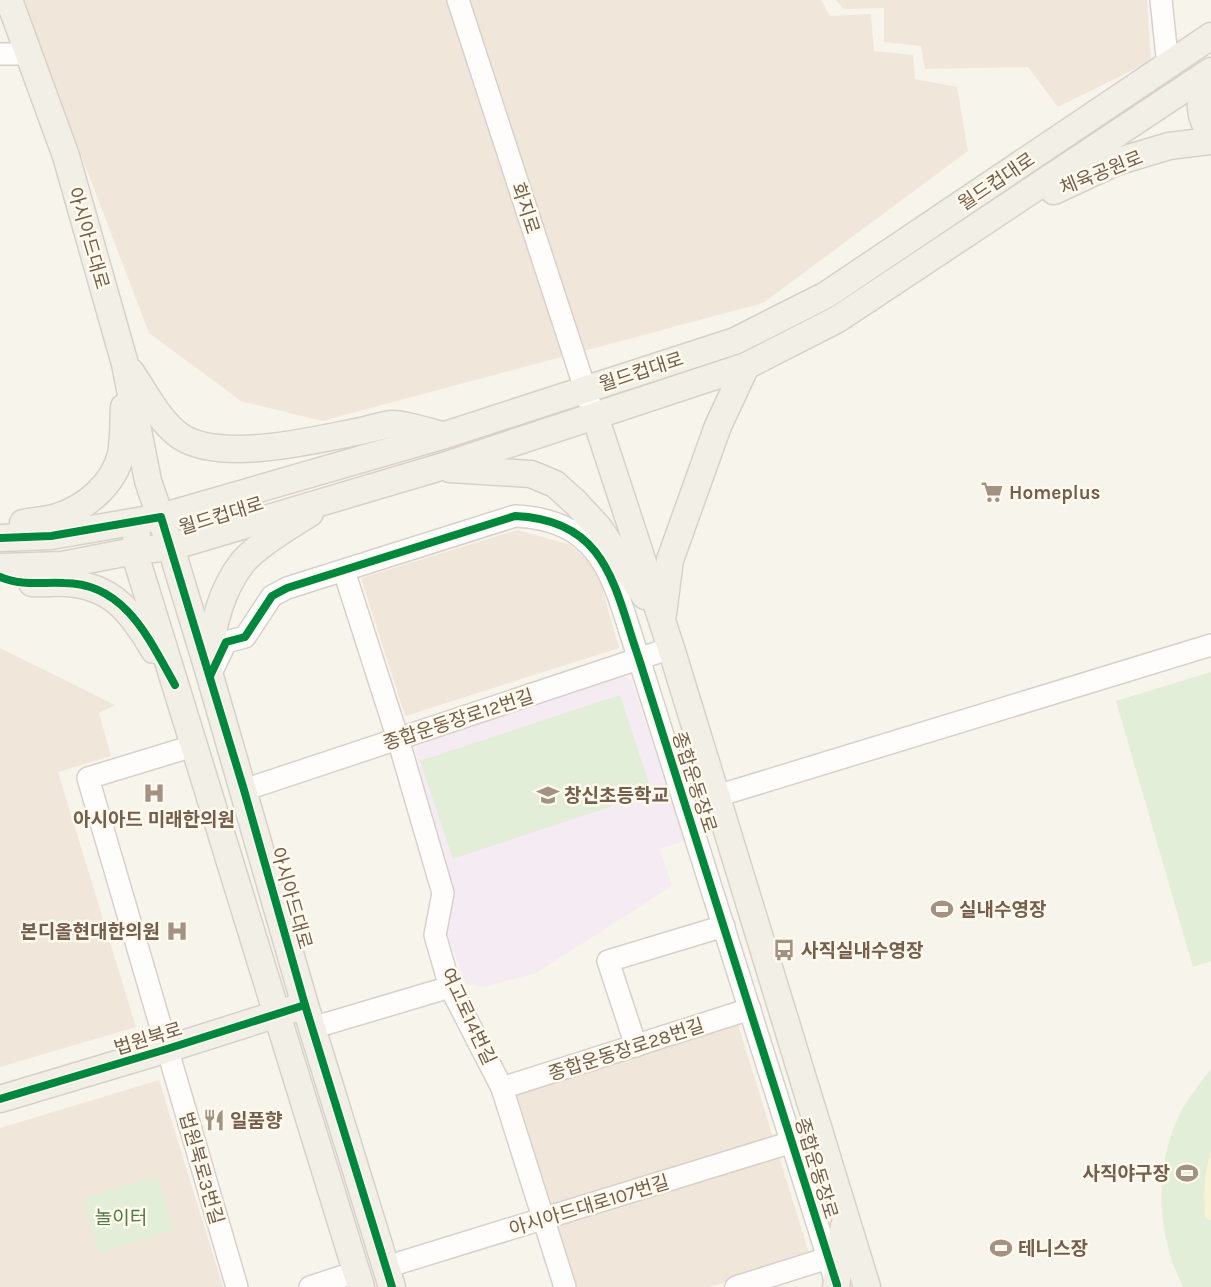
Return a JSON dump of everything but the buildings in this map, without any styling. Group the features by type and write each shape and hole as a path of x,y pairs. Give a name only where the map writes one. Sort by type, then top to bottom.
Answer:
{"main road":[{"name":"아시아드대로","path":"9,0 66,156 125,364 148,481 150,519 171,547 244,790 308,1016 389,1277"},
{"name":"월드컵대로","path":"0,538 52,536 150,519 445,435 734,341 826,295 1211,36"},
{"name":"월드컵대로","path":"0,567 62,565 171,547 437,468 746,366 838,320 1208,73"},
{"path":"1208,73 1201,102 1202,116 1211,131"},
{"name":"체육공원로","path":"994,216 1061,188 1116,162 1169,146 1211,141"},
{"path":"125,364 168,426 188,440 210,448 224,450 306,442 395,424 445,435"},
{"path":"0,530 18,524 57,517 78,508 95,496 108,481 117,467 121,452 125,364"},
{"path":"662,622 670,560 718,426 746,366"},
{"name":"종합운동장로","path":"594,416 671,648 867,1287"},
{"path":"437,468 531,474 555,484 599,528 662,622"},
{"path":"210,676 212,630 227,590 242,563 258,549 331,498"},
{"path":"150,519 134,552 278,1014 358,1280"},
{"path":"0,577 10,582 39,584 65,582 86,585 103,591 118,601 137,621 175,685"},
{"name":"법원북로","path":"0,1099 168,1050 278,1014 308,1016"},
{"path":"837,1286 845,1216"}],"street":[{"name":"화지로","path":"458,0 594,416"},
{"path":"1161,0 1168,66"},
{"path":"0,54 28,54"},
{"name":"종합운동장로","path":"210,676 226,642 245,637 272,596 287,588 515,516 527,516 553,522 584,538 597,552 608,569 639,659 837,1286"},
{"name":"여고로14번길","path":"344,571 398,739 443,893 435,934 450,987 502,1088 565,1287"},
{"path":"717,796 1211,645"},
{"name":"종합운동장로12번길","path":"244,790 671,648"},
{"name":"법원북로3번길","path":"193,746 88,778 237,1287"},
{"path":"636,1046 608,961 724,926"},
{"path":"308,1016 450,987"},
{"name":"종합운동장로28번길","path":"502,1088 750,1009"},
{"name":"아시아드대로107번길","path":"389,1277 543,1218 792,1142"},
{"path":"736,1287 828,1258"},
{"path":"310,1287 358,1280"}],"shaded area":[{"path":"22,0 821,0 830,16 871,14 874,51 913,55 915,79 957,87 968,151 763,303 322,421 241,401 149,333"},
{"path":"836,0 1147,0 1151,61 1058,107 1028,67 925,69 921,46 884,42 884,8 844,9"},
{"path":"517,530 571,545 597,570 619,648 405,716 361,578"},
{"path":"0,648 115,705 99,713 111,756 58,772 136,1027 0,1067"},
{"name":"창신초등학교","path":"624,677 631,680 686,840 660,849 672,886 536,973 483,987 466,984 447,934 454,894 437,846 415,750 423,739"},
{"path":"737,1021 810,1256 710,1287 573,1287 512,1092"},
{"path":"159,1080 223,1287 0,1287 0,1128"}],"green space":[{"path":"1211,672 1211,961 1193,967 1116,701"},
{"path":"620,695 652,793 453,859 420,761"},
{"name":"사직야구장","path":"1211,1069 1211,1287 1183,1287 1167,1243 1161,1196 1163,1173 1167,1150 1184,1106"},
{"name":"놀이터","path":"157,1176 174,1230 100,1254 83,1199"}],"sand":[{"path":"1211,1151 1211,1220 1205,1219 1204,1201 1205,1176"}],"cycle path":[{"path":"210,676 226,642 245,637 272,596 287,588 515,516 546,520 570,530 589,544 602,562 613,583 622,607 837,1285"},
{"path":"0,538 51,536 161,517 244,790 305,1005 392,1287"},
{"path":"0,577 23,583 85,585 103,592 119,603 133,617 145,633 175,685"},
{"path":"0,1099 305,1005"}],"place":[{"name":"Homeplus","path":"992,492"},
{"name":"아시아드 미래한의원","path":"154,793"},
{"name":"창신초등학교","path":"548,795"},
{"name":"실내수영장","path":"942,909"},
{"name":"본디올현대한의원","path":"177,931"},
{"name":"사직실내수영장","path":"784,950"},
{"name":"일품향","path":"214,1120"},
{"name":"사직야구장","path":"1187,1173"},
{"name":"테니스장","path":"1001,1248"}]}
